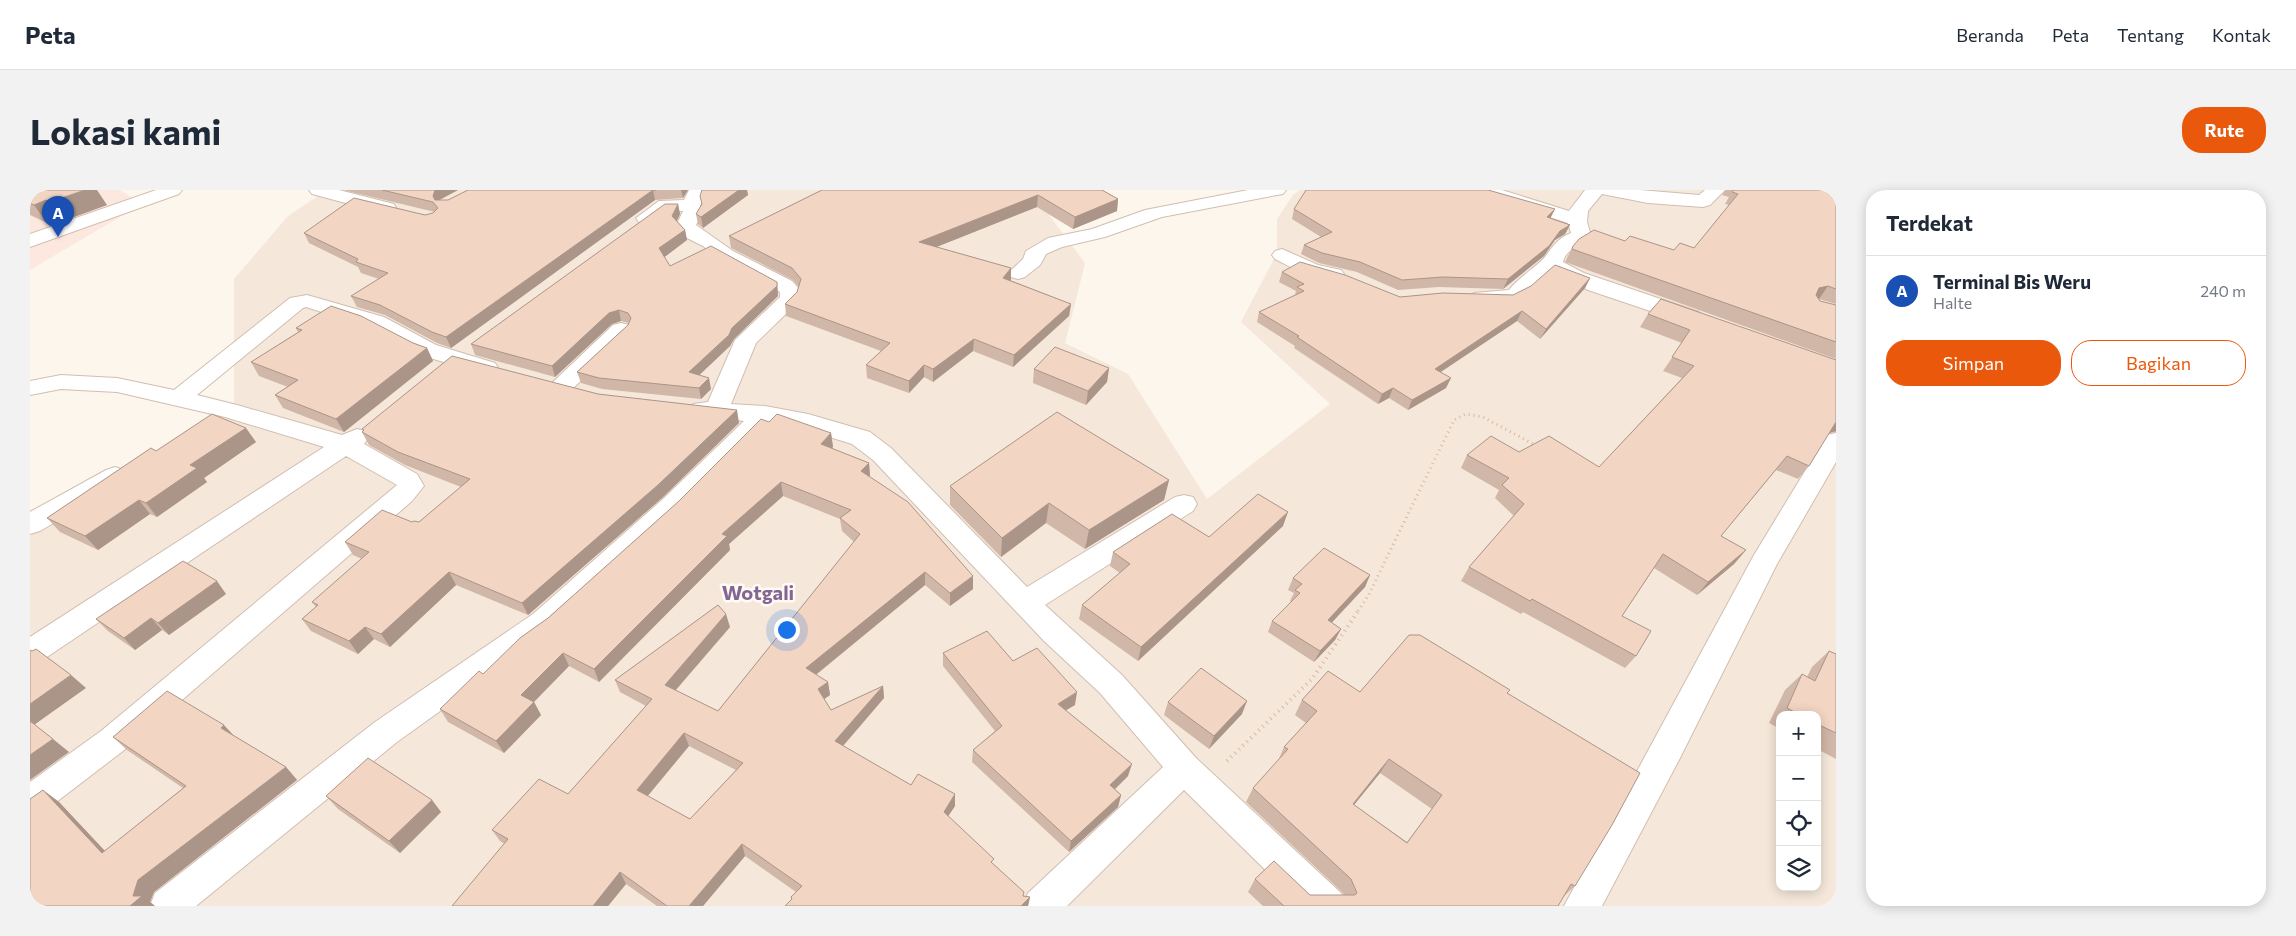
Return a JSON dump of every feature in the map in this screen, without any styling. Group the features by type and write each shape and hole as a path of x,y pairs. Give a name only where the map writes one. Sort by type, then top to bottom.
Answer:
{"street":[{"path":"30,241 173,190"},
{"path":"318,190 402,211"},
{"path":"1018,273 1033,260 1032,255 1048,244 1100,232 1129,220 1158,212 1277,190"},
{"path":"1483,190 1577,220"},
{"path":"1461,295 1507,298 1516,294 1524,284 1553,260 1570,239 1581,236 1582,231 1577,220 1584,200 1596,190"},
{"path":"1609,190 1648,197 1703,201 1716,190"},
{"path":"117,194 135,204"},
{"path":"631,229 662,206 695,198 693,213 686,226 694,234 710,242 726,255 786,285 791,291 790,298 757,329 739,352 717,411"},
{"path":"333,215 354,200"},
{"path":"1282,255 1312,270 1355,281"},
{"path":"1553,260 1557,269 1564,272 1708,323"},
{"path":"178,398 297,302 307,301 376,322 428,350 506,374"},
{"path":"534,380 573,391 621,330"},
{"path":"431,377 476,341"},
{"path":"30,388 61,382 116,385 229,410 347,445 408,480 411,486 403,495 112,741 30,802"},
{"path":"679,407 765,414 799,419 861,438 882,454 1054,633 1111,684 1193,776 1328,906"},
{"path":"203,425 229,410"},
{"path":"168,906 386,732 543,622 672,506 765,414"},
{"path":"30,652 347,445 378,420"},
{"path":"1582,906 1660,762 1764,562 1836,441"},
{"path":"30,524 134,465"},
{"path":"1025,603 1184,504"},
{"path":"1041,906 1193,776"}],"path":[{"path":"1193,776 1312,679 1368,596 1454,420 1466,414 1483,417 1543,449"}],"shaded area":[{"path":"30,190 120,190 142,204 30,270"},
{"path":"327,190 1034,190 1052,219 1085,263 1065,343 1128,374 1207,499 1330,404 1241,322 1277,253 1277,219 1293,195 1300,190 1836,190 1836,906 30,906 30,528 234,414 234,279 288,216"}],"building":[{"path":"30,190 85,190 50,202 46,200 34,205 30,203"},
{"path":"382,190 435,190 433,196 435,200 448,200 468,190 653,190 446,337 432,332 380,305 351,296 388,273 356,262 358,259 304,233 354,198 425,215 433,213 438,208 433,202"},
{"path":"702,190 739,190 701,217 696,214 702,204 700,196"},
{"path":"822,190 1102,190 1118,199 1075,217 1038,195 919,242 1011,268 1003,278 1071,304 1014,355 974,339 933,369 924,365 909,381 866,365 890,343 785,304 797,292 801,279 792,268 729,236"},
{"path":"1306,190 1488,190 1555,209 1547,217 1570,225 1560,231 1549,246 1508,279 1443,277 1402,280 1360,262 1322,253 1304,245 1332,232 1294,209"},
{"path":"1734,190 1836,190 1836,289 1828,286 1819,288 1816,295 1820,301 1836,305 1836,342 1572,249 1579,239 1594,230 1625,241 1630,236 1674,250 1680,243 1694,248 1738,194 1732,192"},
{"path":"665,204 678,204 672,216 685,230 659,248 670,266 711,246 777,282 777,286 689,372 709,378 699,388 599,378 577,372 628,325 631,318 628,313 619,310 609,313 552,366 471,344"},
{"path":"1300,262 1345,275 1400,297 1443,293 1513,295 1531,286 1555,265 1590,278 1546,329 1522,311 1435,369 1451,378 1412,400 1393,388 1382,394 1297,337 1299,336 1259,312 1304,291 1297,287 1304,284 1282,272"},
{"path":"1661,299 1836,360 1836,422 1809,466 1787,456 1721,536 1746,550 1708,582 1663,554 1622,616 1651,631 1636,656 1469,567 1524,504 1502,485 1509,478 1467,455 1491,436 1519,452 1549,436 1599,467 1694,366 1672,357 1690,330 1648,314"},
{"path":"331,306 361,316 413,343 427,348 336,419 275,395 298,380 251,362 302,330 296,328"},
{"path":"1055,347 1109,368 1088,391 1034,369"},
{"path":"452,356 598,394 737,410 658,485 522,603 449,572 381,634 365,627 349,641 302,619 318,605 312,602 369,552 345,542 382,510 412,522 419,522 470,479 398,452 362,432 364,430 362,429"},
{"path":"1057,412 1169,480 1089,530 1049,503 1002,538 950,486"},
{"path":"212,414 246,428 190,465 197,468 146,503 139,500 85,536 47,518 151,448 156,451"},
{"path":"777,414 831,433 821,444 869,463 861,471 908,502 973,576 950,593 925,572 806,668 828,682 818,689 831,710 883,686 835,741 911,785 918,774 955,794 944,812 994,859 991,862 1024,892 1023,896 1030,897 1021,906 785,906 802,886 742,844 689,906 667,906 620,872 593,906 452,906 508,839 492,830 539,779 568,794 652,699 615,680 718,605 726,614 665,685 718,711 860,534 840,518 851,510 781,482 722,534 727,536 594,669 563,653 521,695 534,702 496,741 440,709 479,671 483,674 520,638 548,618 679,501 761,419 769,422","holes":["684,733 743,763 690,819 637,790"]},
{"path":"1258,494 1288,512 1141,647 1082,605 1130,564 1113,552 1172,514 1209,537"},
{"path":"1324,548 1370,575 1328,620 1341,629 1320,651 1272,621 1300,593 1295,590 1302,584 1293,578"},
{"path":"183,561 217,581 158,623 151,618 124,638 96,619"},
{"path":"987,631 1013,661 1037,648 1077,692 1058,704 1132,764 1110,785 1121,795 1071,841 973,750 1002,726 943,653"},
{"path":"1409,635 1420,635 1510,690 1507,693 1640,773 1612,825 1575,886 1571,884 1558,906 1284,906 1255,879 1274,861 1310,895 1355,895 1357,893 1351,879 1253,788 1288,749 1284,747 1317,711 1302,700 1328,671 1360,692","holes":["1389,759 1442,795 1407,843 1353,804"]},
{"path":"36,649 71,675 30,704 30,650"},
{"path":"1829,651 1836,654 1836,733 1821,726 1821,711 1793,711 1787,708 1802,674 1815,681"},
{"path":"1201,668 1247,701 1214,736 1168,702"},
{"path":"167,691 224,725 221,728 286,767 138,880 133,896 142,896 130,906 30,906 30,799 43,790 102,853 186,786 113,737"},
{"path":"30,721 53,739 30,755"},
{"path":"368,758 432,800 389,841 326,796"}],"place":[{"name":"Terminal Bis Weru","path":"58,237"}],"district":[{"name":"Wotgali","path":"758,592"}]}
